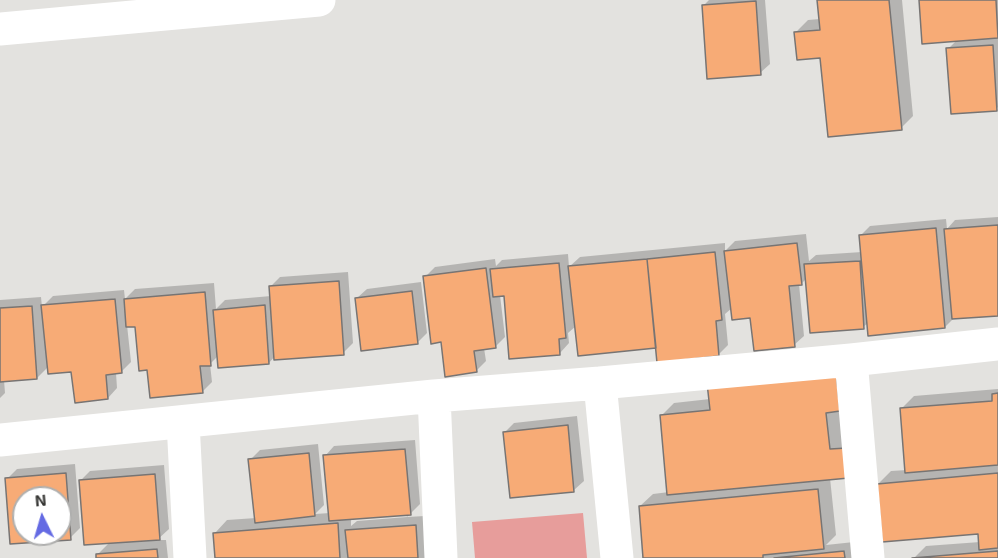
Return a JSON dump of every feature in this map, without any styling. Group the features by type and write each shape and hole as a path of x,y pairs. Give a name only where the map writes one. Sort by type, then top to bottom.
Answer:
{"street":[{"path":"0,30 319,0"},
{"path":"0,440 434,396 600,383 998,345"},
{"path":"851,360 868,558"},
{"path":"600,383 617,558"},
{"path":"434,396 441,558"},
{"path":"183,422 190,558"}],"shaded area":[{"path":"583,513 587,558 475,558 472,522"}],"building":[{"path":"817,0 889,0 902,130 828,137 820,58 797,60 794,32 820,30"},
{"path":"919,0 996,0 998,38 922,44"},
{"path":"756,1 761,75 707,79 702,5"},
{"path":"993,45 997,111 951,114 946,48"},
{"path":"998,225 998,316 952,319 944,229"},
{"path":"936,228 945,328 868,336 859,235"},
{"path":"797,243 802,285 789,286 795,347 754,351 750,318 732,320 724,251"},
{"path":"715,252 722,320 716,321 719,356 657,363 647,259"},
{"path":"647,259 656,348 578,356 568,266"},
{"path":"860,261 864,329 810,333 804,264"},
{"path":"559,263 566,338 559,339 560,355 509,359 504,296 493,297 490,269"},
{"path":"486,268 496,348 474,351 477,372 445,377 441,342 431,344 423,276"},
{"path":"339,281 344,355 274,360 269,286"},
{"path":"412,291 418,344 361,351 355,298"},
{"path":"205,292 211,366 200,366 203,393 150,398 147,370 139,371 135,327 126,327 124,299"},
{"path":"115,299 122,373 106,375 108,399 75,403 71,372 48,374 41,305"},
{"path":"265,305 269,364 218,368 213,310"},
{"path":"32,306 37,379 0,382 0,308"},
{"path":"836,370 840,411 826,413 830,449 847,448 849,478 667,495 660,415 710,410 707,383"},
{"path":"998,393 998,465 905,473 900,408 992,401 992,394"},
{"path":"568,425 574,492 510,498 503,432"},
{"path":"405,449 411,515 329,521 323,455"},
{"path":"309,453 315,516 255,523 248,459"},
{"path":"66,473 67,486 12,486 12,544 10,544 5,478"},
{"path":"998,473 998,548 979,550 978,534 882,542 877,484"},
{"path":"155,474 160,540 84,545 79,480"},
{"path":"818,489 824,549 763,555 763,558 643,558 639,506"},
{"path":"338,523 340,558 215,558 213,533"},
{"path":"416,525 418,558 348,558 345,530"},
{"path":"157,549 158,558 96,558 96,554"},
{"path":"844,551 845,558 774,558"},
{"path":"998,551 998,558 912,558"}]}
